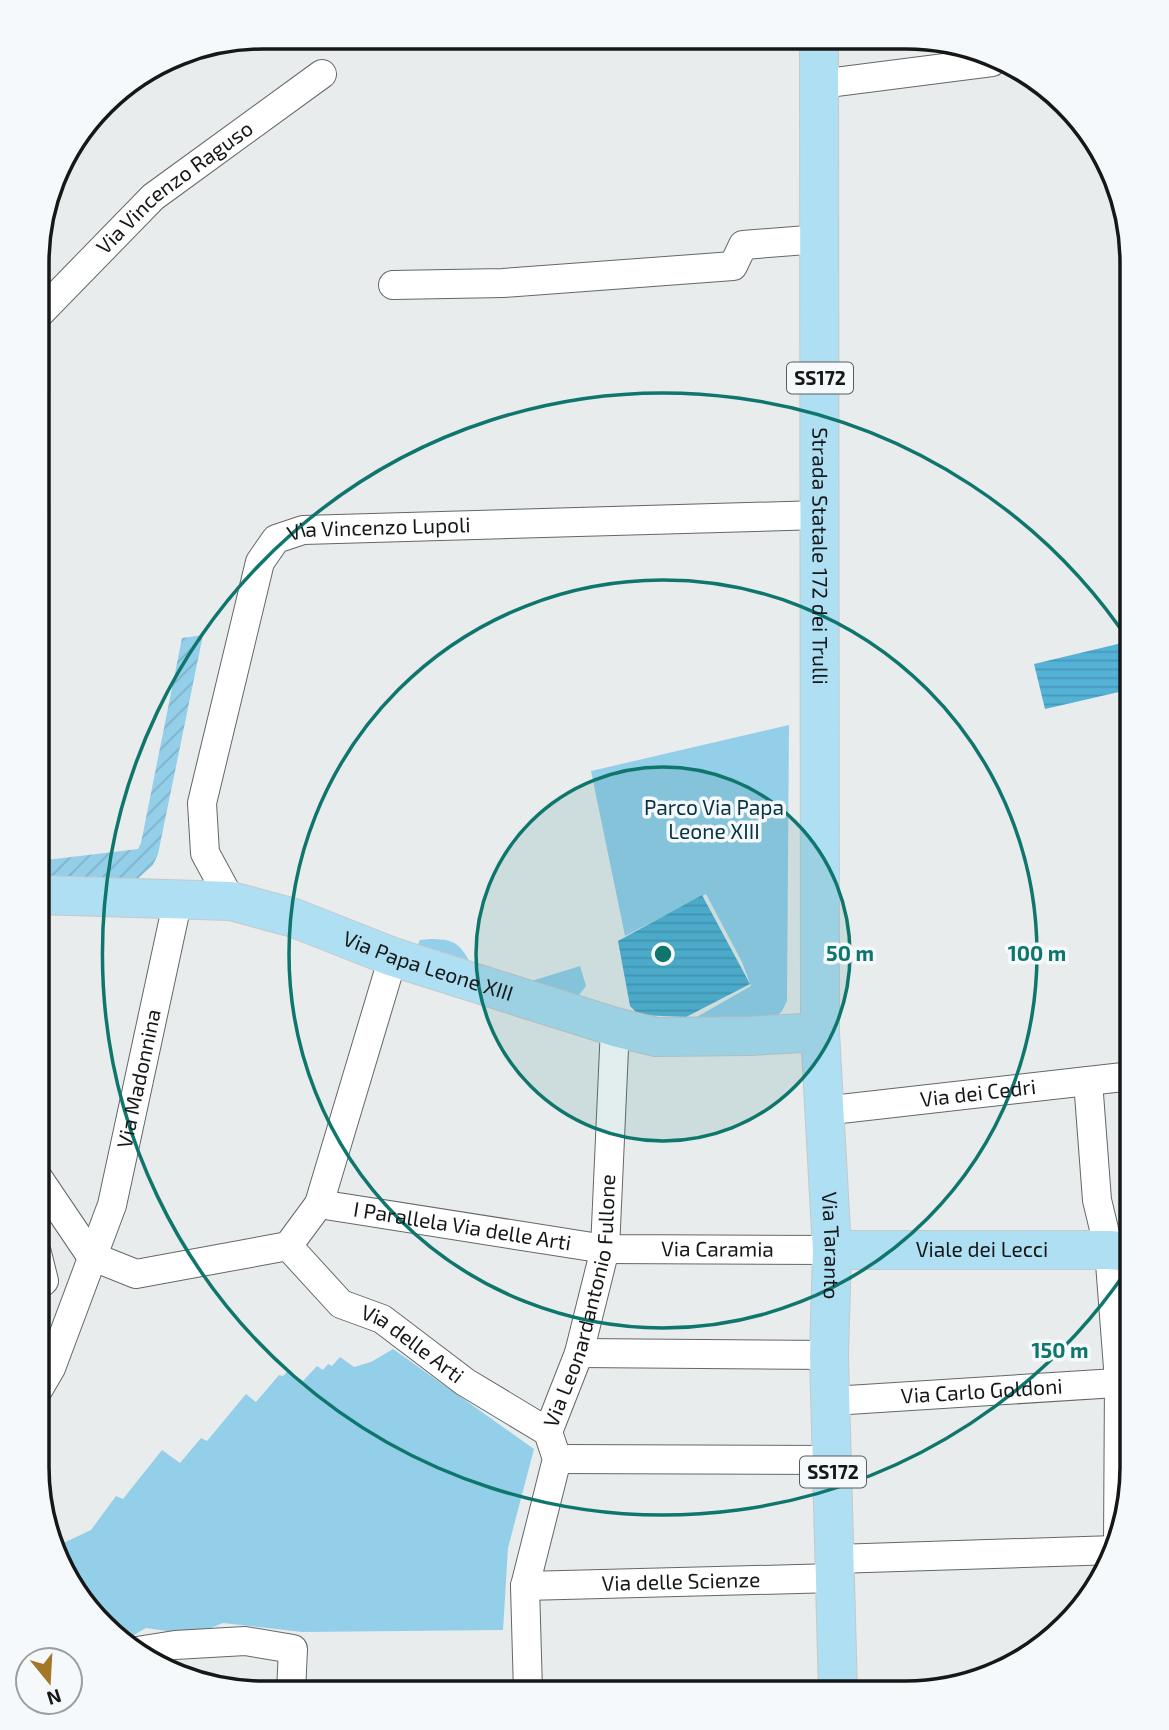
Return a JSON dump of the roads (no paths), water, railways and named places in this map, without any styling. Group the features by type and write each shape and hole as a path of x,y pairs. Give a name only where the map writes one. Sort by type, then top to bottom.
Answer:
{"main road":[{"name":"Strada Statale 172 dei Trulli","path":"820,49 820,1032"},
{"name":"Via Papa Leone XIII","path":"49,895 231,901 294,918 393,957 615,1027 656,1037 820,1032"},
{"name":"Via Taranto","path":"820,1032 832,1250 829,1355 838,1681"},
{"name":"Viale dei Lecci","path":"832,1250 1120,1251"}],"street":[{"path":"820,84 983,63"},
{"name":"Via Vincenzo Raguso","path":"49,304 153,197 322,74"},
{"path":"393,285 503,283 733,266 743,245 820,239"},
{"name":"Via Vincenzo Lupoli","path":"231,901 205,853 202,803 260,562 276,539 303,530 820,515"},
{"name":"Via Madonnina","path":"49,1371 111,1205 178,899"},
{"path":"49,1194 91,1256 136,1274 288,1246 319,1204 393,957"},
{"name":"Via Leonardantonio Fullone","path":"528,1681 525,1586 557,1459 548,1432 579,1353 605,1249 615,1027"},
{"name":"Via dei Cedri","path":"824,1111 1120,1077"},
{"path":"1088,1081 1097,1200 1120,1249"},
{"name":"I Parallela Via delle Arti","path":"319,1204 605,1249"},
{"name":"Via delle Arti","path":"288,1246 341,1304 382,1319 465,1382 548,1432"},
{"name":"Via Caramia","path":"605,1249 832,1250"},
{"path":"579,1353 829,1355"},
{"name":"Via Carlo Goldoni","path":"832,1401 1120,1381"},
{"path":"557,1459 832,1460"},
{"name":"Via delle Scienze","path":"525,1586 1103,1551"},
{"path":"151,1649 245,1641 293,1649 292,1681"}],"park label":[{"name":"Parco Via Papa Leone XIII","path":"714,820"}]}
